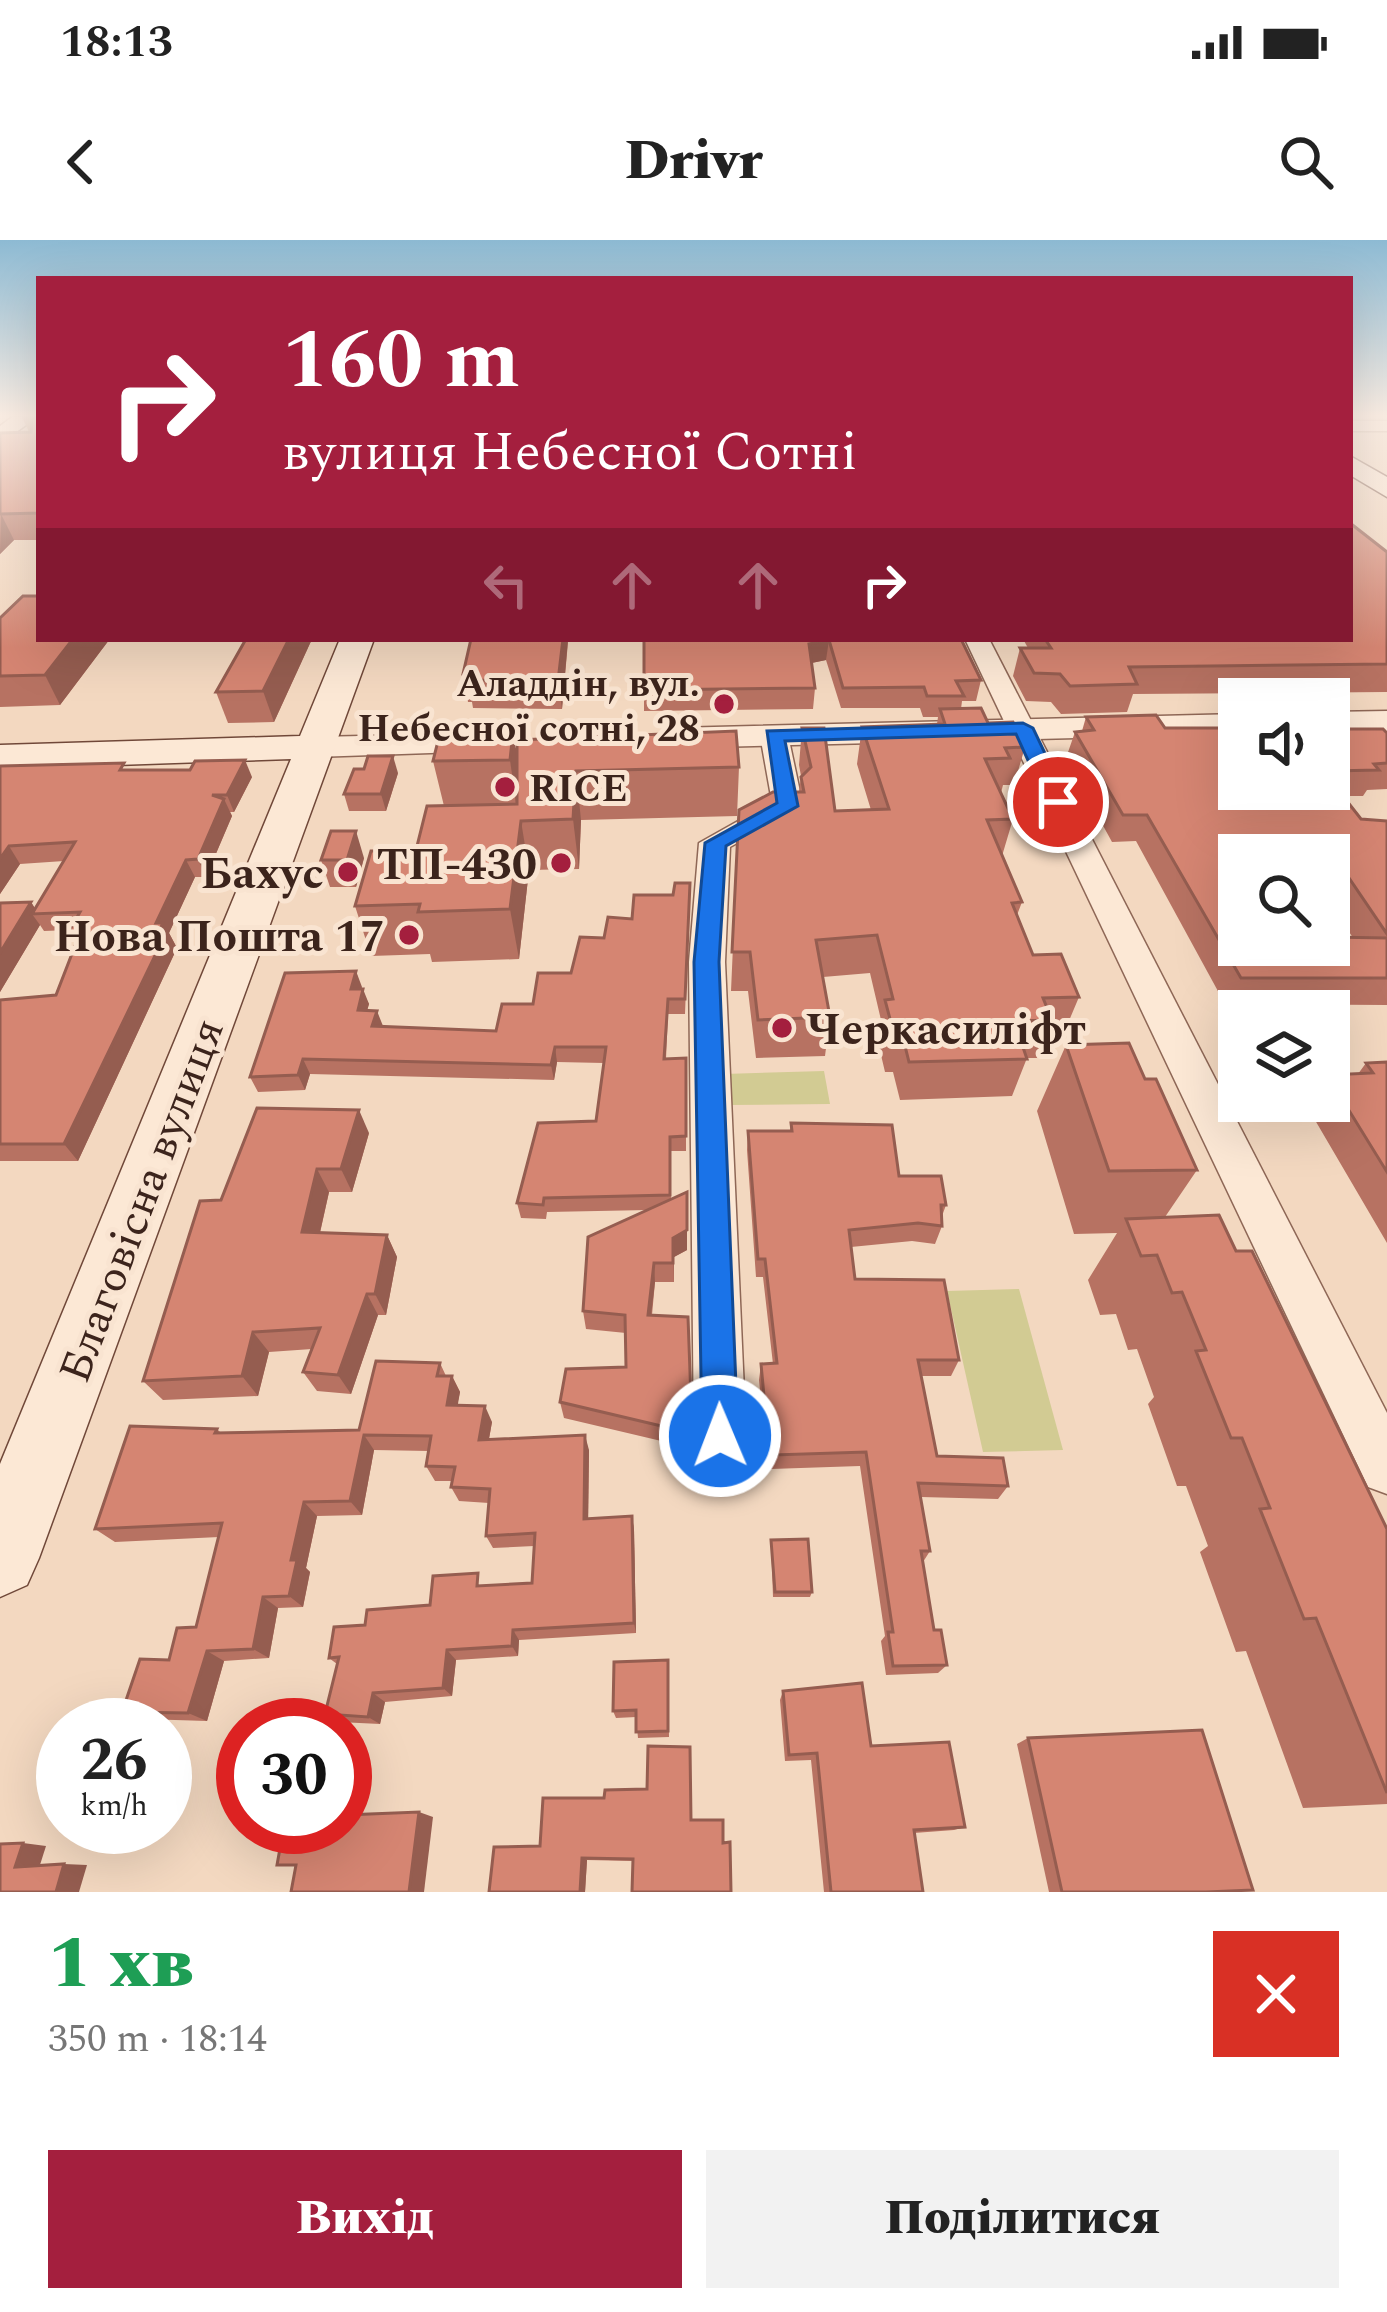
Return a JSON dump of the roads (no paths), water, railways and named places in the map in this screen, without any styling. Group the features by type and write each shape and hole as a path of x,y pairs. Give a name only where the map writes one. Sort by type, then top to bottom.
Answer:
{"main road":[{"name":"Благовісна вулиця","path":"0,1558 356,642"},
{"path":"0,757 315,747"}],"street":[{"path":"979,642 1387,1468"},
{"path":"1350,722 1387,721"},
{"path":"651,738 1218,724"},
{"path":"720,1436 707,962 712,876 716,843 788,806 774,735"},
{"path":"315,747 532,742"}],"place":[{"name":"Аладдін, вул. Небесної сотні, 28","path":"724,704"},
{"name":"RICE","path":"505,787"},
{"name":"ТП-430","path":"561,863"},
{"name":"Бахус","path":"348,872"},
{"name":"Нова Пошта 17","path":"409,935"},
{"name":"Черкасиліфт","path":"782,1028"}]}
